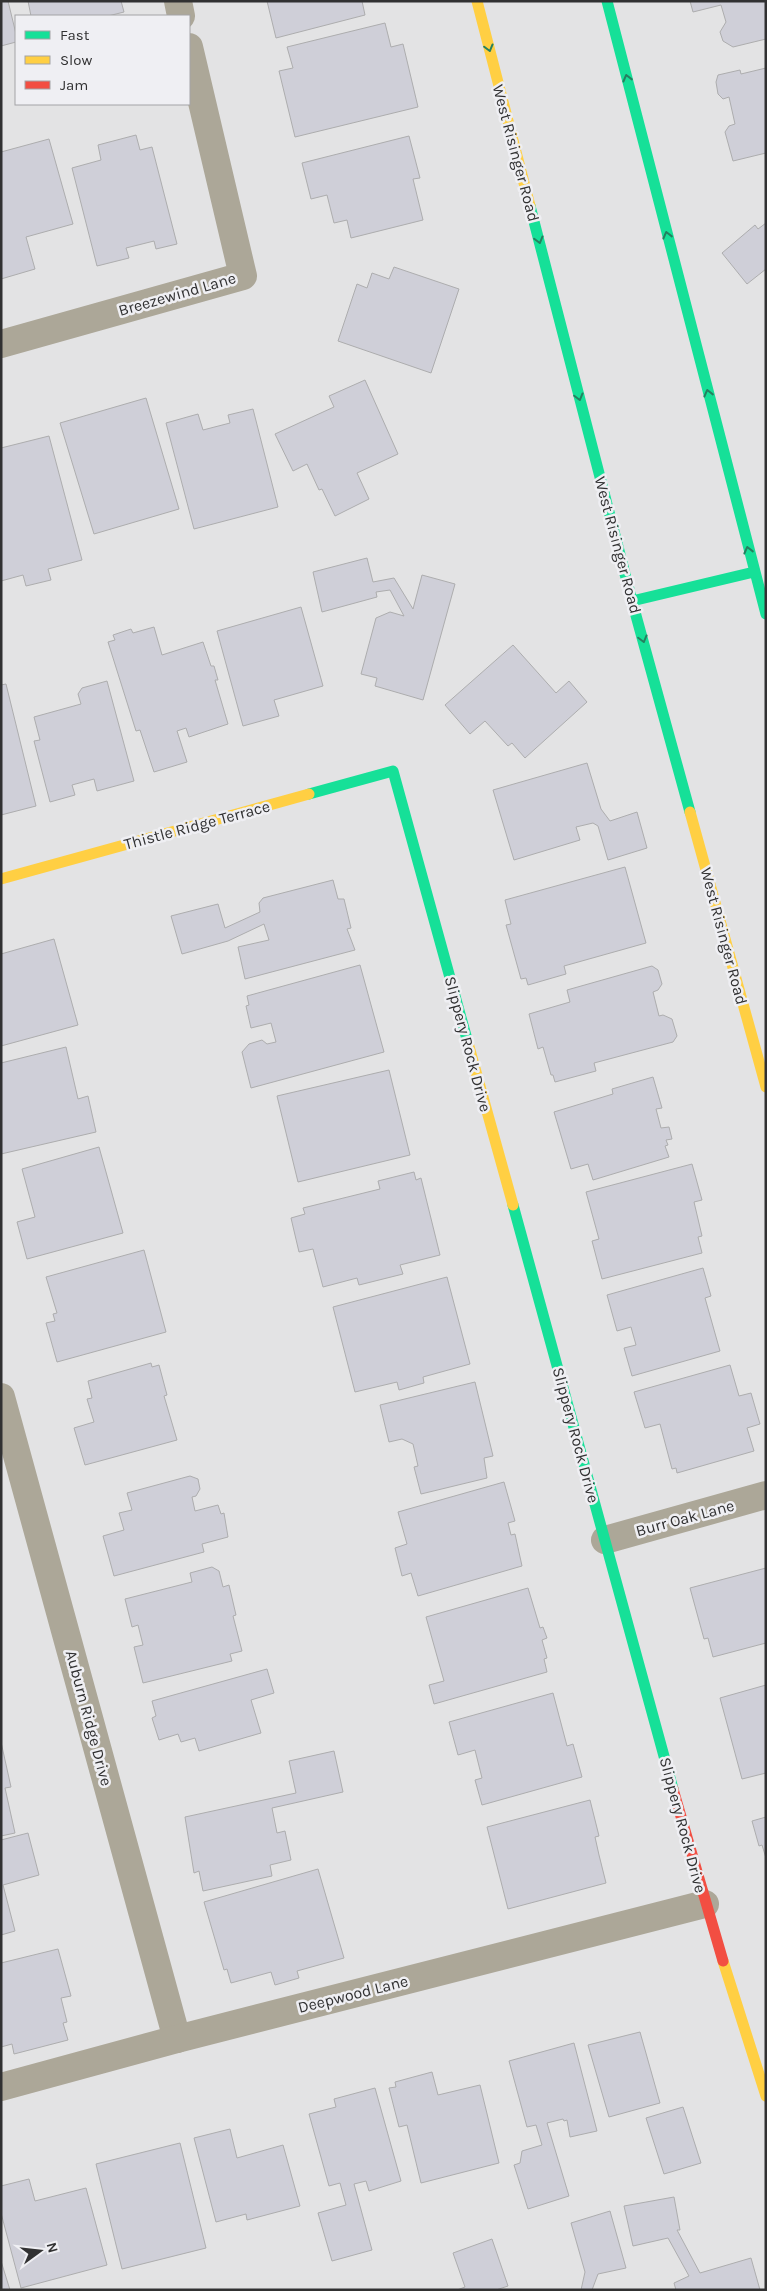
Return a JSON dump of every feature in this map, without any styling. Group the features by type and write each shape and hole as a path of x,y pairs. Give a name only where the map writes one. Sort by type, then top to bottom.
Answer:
{"main road":[{"name":"West Risinger Road","path":"477,1 632,602 766,1087"},
{"path":"607,1 766,614"},
{"path":"632,602 754,572"},
{"name":"Thistle Ridge Terrace","path":"1,879 393,771"},
{"name":"Slippery Rock Drive","path":"393,771 705,1904 766,2096"}],"street":[{"path":"178,1 181,15"},
{"name":"Breezewind Lane","path":"1,344 243,276 190,51"},
{"name":"Auburn Ridge Drive","path":"1,1397 177,2039"},
{"name":"Burr Oak Lane","path":"605,1540 766,1495"},
{"name":"Deepwood Lane","path":"1,2087 177,2039 705,1904"}],"building":[{"path":"1,1 8,1 15,30 15,42 1,46"},
{"path":"28,1 121,1 124,12 112,15 31,15"},
{"path":"267,1 362,1 365,15 276,38"},
{"path":"690,1 766,1 766,39 733,47 723,41 720,32 726,22 721,5 693,12"},
{"path":"385,23 391,47 403,44 418,107 295,137 279,71 293,68 287,47"},
{"path":"766,68 766,153 733,161 725,132 729,126 735,124 729,97 723,99 718,94 716,82 718,75 740,70 741,74"},
{"path":"136,135 140,150 152,147 177,244 156,249 154,241 126,248 129,258 97,266 72,168 101,160 98,145"},
{"path":"409,136 420,178 413,179 423,220 351,238 347,220 334,223 327,195 311,199 302,163"},
{"path":"49,139 73,224 26,237 35,269 1,279 1,152"},
{"path":"766,223 766,269 747,284 722,253 755,225 758,229"},
{"path":"394,267 459,289 431,373 338,341 357,284 367,288 372,273 389,279"},
{"path":"365,380 398,454 357,473 369,499 335,516 322,489 319,490 307,464 293,471 275,434 334,407 329,396"},
{"path":"146,398 179,509 94,534 60,423"},
{"path":"253,409 278,507 194,529 166,423 198,414 203,430 230,423 228,415"},
{"path":"49,436 82,560 48,569 51,580 26,586 23,575 1,581 1,448"},
{"path":"367,558 373,582 394,578 413,609 422,575 455,584 423,700 375,686 377,678 361,674 376,618 390,612 404,616 390,590 376,592 377,597 322,612 313,572"},
{"path":"301,607 323,686 274,700 279,716 243,726 217,631"},
{"path":"154,627 162,655 203,642 211,666 214,666 218,680 215,680 228,724 189,737 186,728 177,731 187,762 154,772 140,730 136,731 108,642 115,640 113,635 131,629 133,633"},
{"path":"513,645 556,693 569,681 587,702 525,758 512,743 508,746 485,721 470,734 445,705"},
{"path":"107,681 134,781 97,791 94,779 72,785 75,795 50,802 34,741 40,740 34,717 81,704 78,694 82,688"},
{"path":"6,684 36,806 1,815 1,685"},
{"path":"587,763 601,809 610,821 637,812 647,848 608,860 598,826 593,823 576,827 580,840 514,860 493,790"},
{"path":"625,867 646,943 564,966 566,974 528,985 526,978 521,979 506,925 511,924 505,900"},
{"path":"333,880 338,899 344,899 351,928 347,929 355,950 245,979 238,947 269,940 264,924 228,941 182,954 171,916 218,904 225,928 260,912 259,903 263,898"},
{"path":"54,939 78,1025 1,1046 1,954"},
{"path":"360,965 384,1052 251,1088 242,1052 249,1044 262,1040 267,1044 276,1042 271,1023 251,1028 246,1006 249,1005 247,996"},
{"path":"652,966 658,970 662,984 658,990 653,992 659,1016 663,1015 672,1019 677,1036 673,1042 594,1063 596,1071 555,1082 553,1075 551,1075 543,1047 538,1049 529,1014 570,1002 567,990"},
{"path":"66,1047 78,1099 88,1096 96,1132 1,1154 1,1063"},
{"path":"389,1070 410,1155 298,1182 277,1096"},
{"path":"653,1077 662,1108 656,1109 661,1128 669,1127 672,1139 666,1140 668,1145 665,1146 669,1157 593,1180 588,1164 571,1169 554,1112 613,1094 612,1089"},
{"path":"99,1147 123,1233 27,1259 17,1222 35,1217 22,1169"},
{"path":"692,1164 702,1200 694,1202 702,1236 698,1237 702,1253 602,1279 592,1241 599,1239 586,1192"},
{"path":"414,1172 416,1180 421,1178 440,1255 400,1265 403,1274 359,1285 357,1278 323,1287 313,1249 299,1252 291,1218 305,1214 303,1208 380,1189 378,1181"},
{"path":"144,1250 166,1332 57,1362 46,1323 55,1321 53,1314 57,1313 46,1277"},
{"path":"703,1268 711,1296 705,1298 720,1351 632,1376 624,1348 636,1345 631,1327 617,1331 607,1295"},
{"path":"447,1277 470,1364 423,1377 424,1383 399,1390 397,1382 355,1392 333,1307"},
{"path":"151,1363 152,1367 159,1365 167,1395 164,1396 177,1440 85,1465 74,1428 94,1422 87,1399 92,1398 88,1381"},
{"path":"730,1365 739,1396 751,1393 760,1424 747,1428 754,1451 677,1473 676,1468 672,1469 660,1424 645,1428 634,1392"},
{"path":"475,1382 493,1456 484,1458 487,1478 421,1494 414,1467 418,1466 413,1444 402,1439 389,1442 380,1405"},
{"path":"190,1476 198,1479 200,1489 196,1496 192,1497 195,1511 218,1505 221,1514 224,1513 228,1537 202,1544 204,1552 114,1576 103,1536 124,1530 119,1513 132,1510 127,1493"},
{"path":"504,1482 515,1521 508,1523 511,1535 515,1534 522,1566 418,1596 411,1573 402,1576 395,1548 407,1544 398,1512"},
{"path":"212,1567 219,1571 223,1587 229,1585 236,1615 233,1616 242,1651 230,1654 232,1661 143,1683 134,1647 143,1645 138,1625 132,1627 125,1599 192,1582 190,1573"},
{"path":"766,1568 766,1643 713,1657 708,1638 704,1639 690,1588"},
{"path":"528,1588 540,1628 543,1627 547,1638 542,1640 547,1658 544,1659 547,1672 434,1704 429,1685 444,1681 426,1617"},
{"path":"267,1669 274,1693 251,1700 261,1733 199,1751 195,1738 181,1742 178,1734 159,1740 152,1718 156,1716 152,1701"},
{"path":"766,1685 766,1773 742,1779 720,1698"},
{"path":"553,1693 567,1746 573,1744 582,1777 482,1805 475,1780 482,1778 475,1750 458,1755 449,1722"},
{"path":"1,1742 11,1787 5,1788 15,1833 1,1836"},
{"path":"334,1751 343,1792 272,1808 277,1833 285,1831 291,1860 270,1865 272,1876 203,1891 199,1871 194,1873 185,1817 296,1793 289,1761"},
{"path":"590,1800 599,1836 595,1837 606,1883 508,1909 487,1827"},
{"path":"766,1817 766,1858 762,1845 759,1846 752,1821"},
{"path":"28,1833 39,1875 3,1885 15,1931 1,1935 1,1840"},
{"path":"318,1869 344,1958 297,1971 299,1978 275,1985 271,1972 231,1983 227,1969 224,1970 204,1902"},
{"path":"58,1949 71,1996 61,1998 67,2022 63,2023 68,2040 14,2054 12,2044 1,2047 1,1963"},
{"path":"640,2032 660,2103 609,2117 588,2045"},
{"path":"574,2043 597,2131 570,2137 567,2120 564,2121 563,2119 547,2123 569,2196 528,2209 514,2165 520,2163 522,2151 542,2145 536,2125 527,2127 509,2061"},
{"path":"432,2072 438,2095 480,2085 499,2163 421,2183 407,2125 399,2127 389,2088 396,2087 395,2082"},
{"path":"375,2088 401,2181 369,2191 366,2181 354,2184 372,2250 332,2261 318,2213 346,2205 340,2183 329,2186 309,2114 336,2107 334,2099"},
{"path":"683,2107 701,2163 664,2174 646,2118"},
{"path":"230,2129 237,2158 283,2145 300,2206 247,2220 246,2214 216,2222 194,2138"},
{"path":"180,2143 206,2248 122,2269 96,2164"},
{"path":"29,2179 35,2201 86,2188 107,2265 21,2288 1,2213 1,2186"},
{"path":"674,2197 680,2230 677,2230 700,2273 751,2258 760,2290 676,2290 674,2283 689,2276 668,2238 633,2246 624,2206"},
{"path":"610,2211 626,2268 598,2274 592,2290 581,2290 585,2272 571,2223"},
{"path":"492,2239 508,2286 496,2290 457,2290 465,2287 453,2253"},
{"path":"1,2261 10,2290 1,2290"}],"traffic: fast":[{"path":"607,1 766,614"},
{"path":"530,206 632,601 690,812"},
{"path":"632,601 754,572"},
{"path":"309,794 393,771 468,1043"},
{"path":"513,1205 673,1789"}],"traffic: slow":[{"path":"477,1 530,206"},
{"path":"1,879 309,794"},
{"path":"690,812 766,1087"},
{"path":"468,1043 513,1205"},
{"path":"723,1961 766,2096"}],"traffic: jam":[{"path":"673,1789 723,1961"}]}
